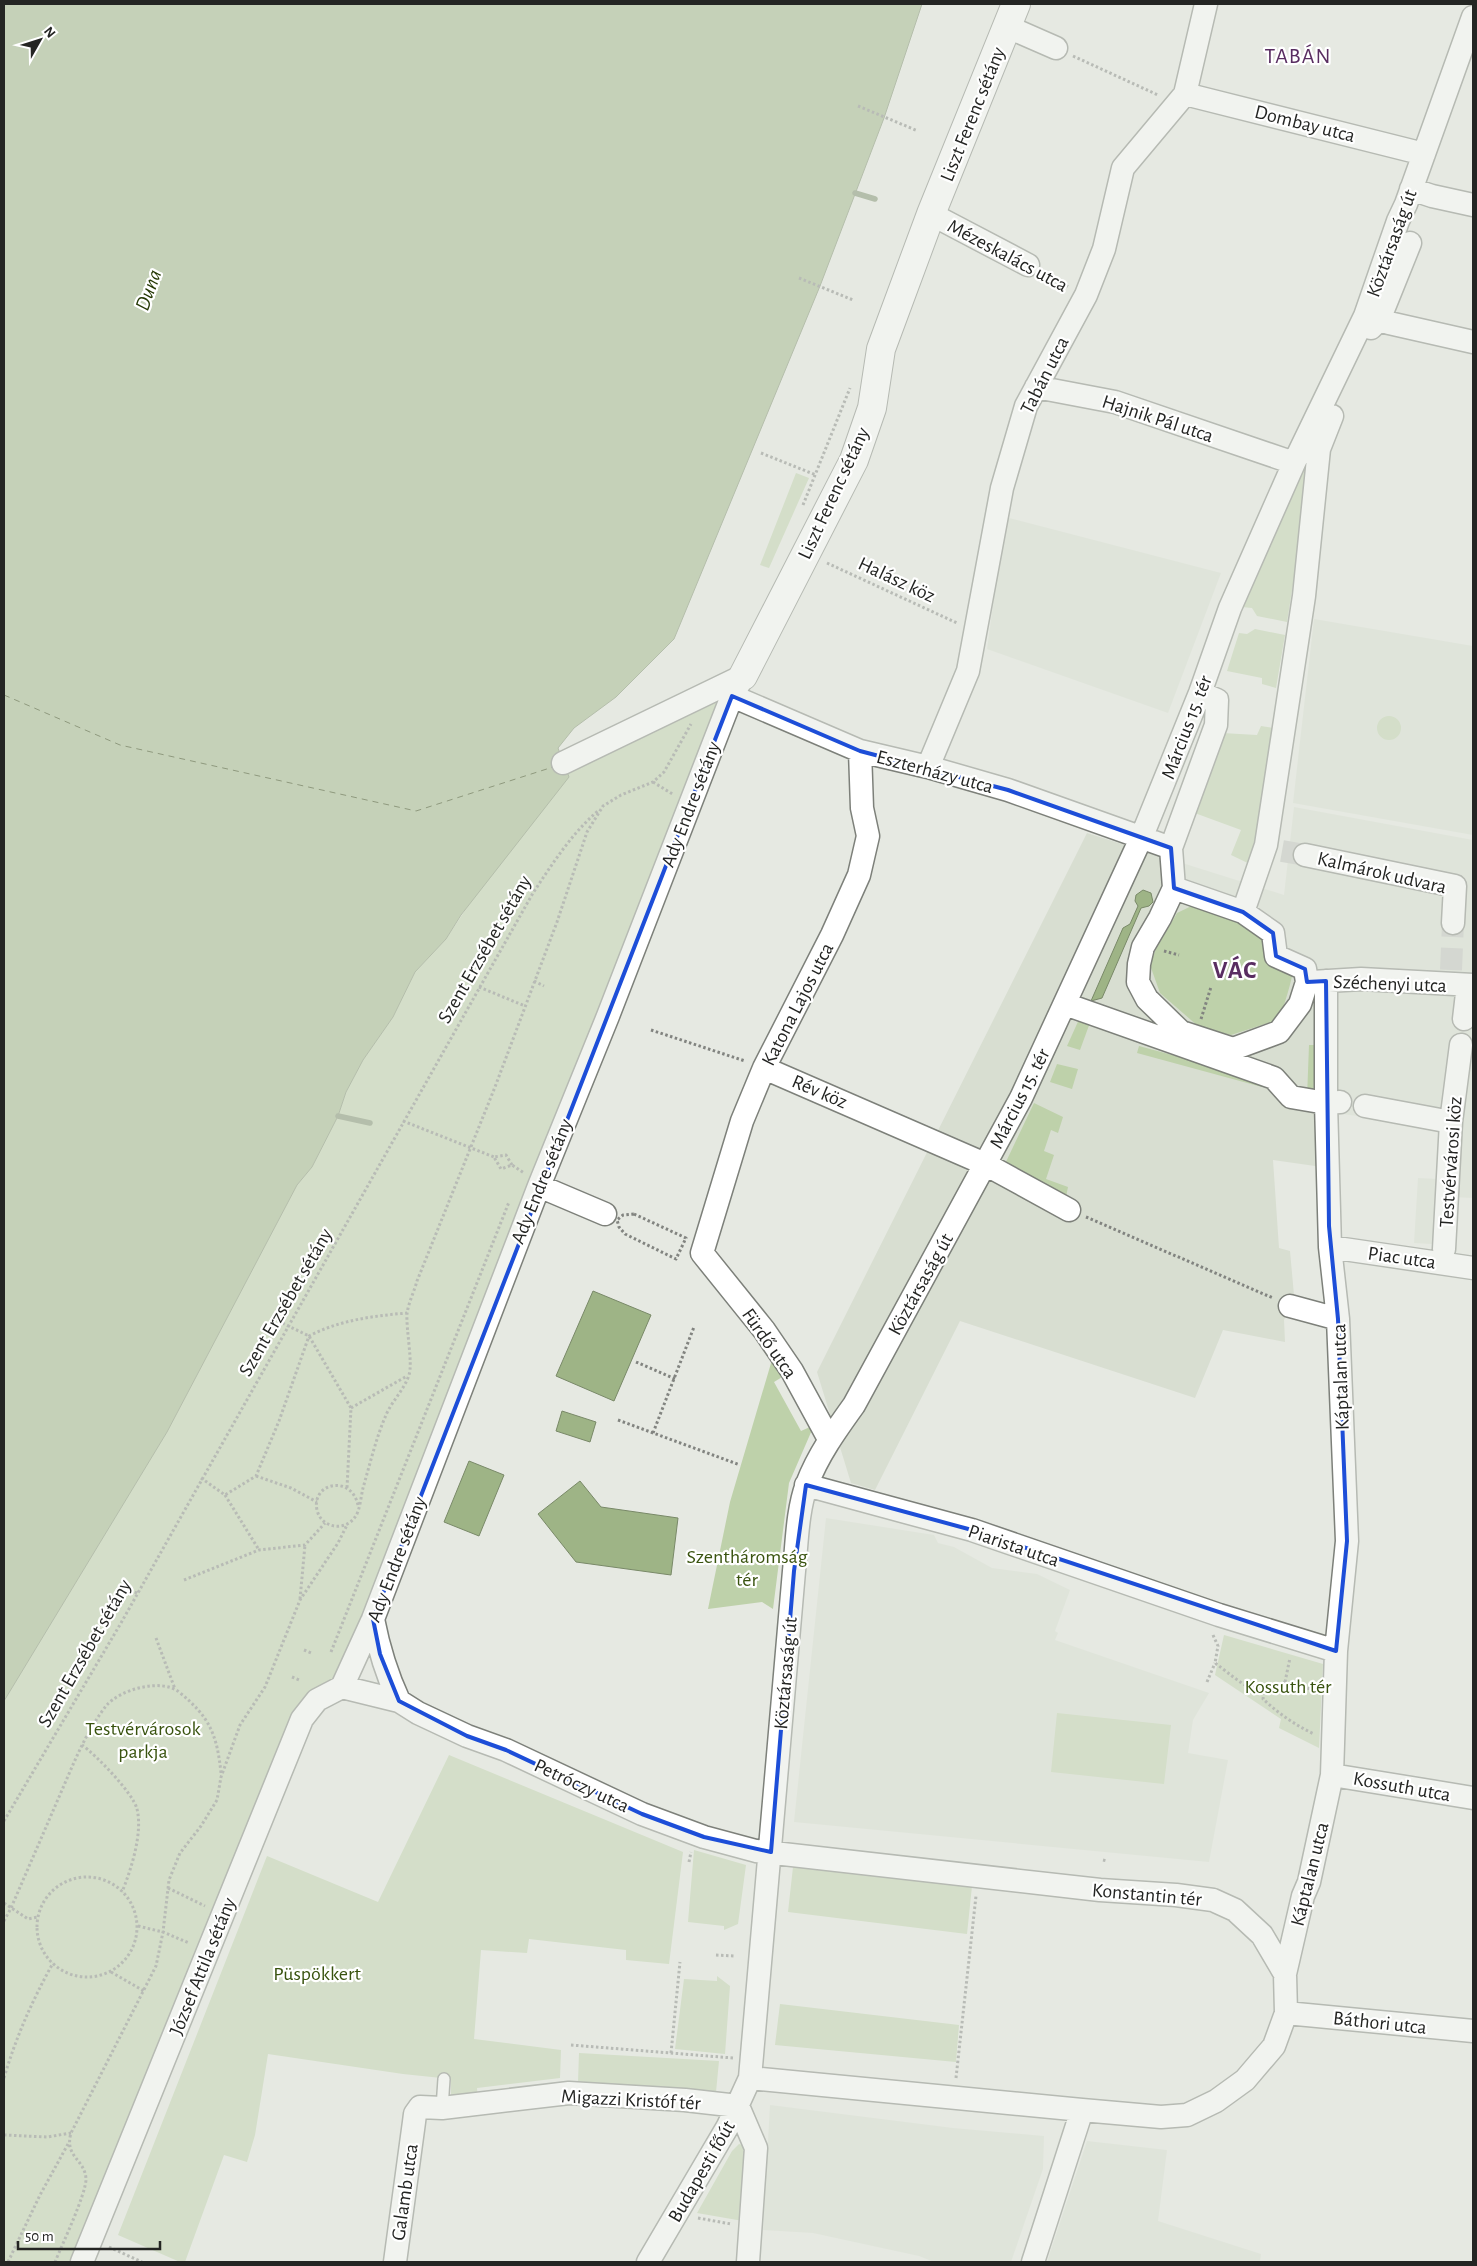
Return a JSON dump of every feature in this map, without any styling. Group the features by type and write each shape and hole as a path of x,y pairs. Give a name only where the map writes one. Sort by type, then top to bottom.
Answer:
{"street":[{"name":"Tabán utca","path":"928,767 968,671 1002,488 1020,424 1036,387 1086,295 1104,249 1123,168 1181,98 1206,4"},
{"path":"1012,15 1056,48"},
{"name":"Liszt Ferenc sétány","path":"738,686 854,460 872,408 881,349 931,214 1012,15"},
{"name":"Köztársaság út","path":"1286,460 1378,320 1398,221 1473,17"},
{"name":"Dombay utca","path":"1181,98 1424,154"},
{"path":"1411,189 1432,196 1473,205"},
{"name":"Mézeskalács utca","path":"931,214 1028,265"},
{"path":"1244,912 1274,848 1304,596 1319,449 1362,336 1378,320 1410,243"},
{"path":"1378,320 1473,342"},
{"name":"Hajnik Pál utca","path":"1036,387 1115,402 1286,460"},
{"name":"Március 15. tér","path":"985,1164 1021,1098 1142,836 1200,693 1286,460"},
{"path":"563,763 709,693 738,686"},
{"name":"Eszterházy utca","path":"738,686 860,751 928,767 1008,790 1142,836 1171,848"},
{"name":"Ady Endre sétány","path":"342,1687 373,1619 539,1186 738,686"},
{"path":"1200,693 1217,700 1216,725 1171,848 1174,888 1149,948 1139,964 1138,982 1148,999 1181,1032 1198,1032 1233,1050 1279,1032 1317,981"},
{"name":"Katona Lajos utca","path":"702,1253 742,1121 764,1068 832,935 859,875 868,836 862,808 860,751"},
{"name":"Kalmárok udvara","path":"1305,855 1455,886 1453,923"},
{"path":"1065,1004 1274,1078 1292,1098 1333,1102 1317,981 1306,969 1274,957 1273,933 1244,912 1174,888"},
{"name":"Széchenyi utca","path":"1317,981 1361,979 1461,981"},
{"path":"1461,981 1464,1018"},
{"name":"Testvérvárosi köz","path":"1444,1249 1451,1122 1461,1045"},
{"name":"Rév köz","path":"764,1068 874,1114 985,1164 1069,1210"},
{"name":"Káptalan utca","path":"1333,1102 1330,1238 1338,1319 1347,1541 1336,1651"},
{"path":"1365,1106 1451,1122"},
{"name":"Köztársaság út","path":"750,2078 794,1571 801,1508 806,1485 829,1439 854,1405 985,1164"},
{"path":"539,1186 605,1214"},
{"name":"Piac utca","path":"1330,1238 1473,1268"},
{"name":"Fürdő utca","path":"702,1253 764,1330 792,1371 829,1439"},
{"path":"1290,1306 1338,1319"},
{"name":"Piarista utca","path":"806,1485 972,1530 1217,1622"},
{"path":"373,1619 386,1674 399,1701"},
{"path":"1217,1622 1336,1651 1332,1774"},
{"name":"Petróczy utca","path":"342,1687 399,1701 418,1713 467,1736 506,1750 642,1814 704,1837 756,1851 770,1852"},
{"name":"József Attila sétány","path":"82,2262 302,1719 317,1700 342,1687"},
{"name":"Káptalan utca","path":"1285,1974 1303,1896 1309,1882 1332,1774"},
{"name":"Kossuth utca","path":"1332,1774 1473,1798"},
{"name":"Konstantin tér","path":"750,2078 1161,2117 1187,2114 1216,2101 1246,2080 1274,2046 1286,2013 1285,1974 1262,1935 1235,1910 1213,1900 1176,1895 1100,1890 770,1852"},
{"name":"Báthori utca","path":"1286,2013 1473,2031"},
{"name":"Budapesti főút","path":"648,2262 738,2106 750,2078"},
{"name":"Migazzi Kristóf tér","path":"414,2122 420,2107 442,2108 569,2093 685,2100 738,2106"},
{"path":"738,2106 756,2148 748,2262"},
{"path":"1034,2262 1082,2110"},
{"name":"Galamb utca","path":"395,2262 414,2122"}],"lane":[{"path":"442,2108 444,2079"}],"path":[{"path":"1056,48 1181,98"},
{"path":"858,106 918,132"},
{"name":"Mézeskalács utca","path":"1028,265 1086,295"},
{"path":"799,278 853,300"},
{"path":"761,453 816,475"},
{"name":"Halász köz","path":"806,552 976,632"},
{"path":"671,794 653,782 664,772 709,693"},
{"name":"Szent Erzsébet sétány","path":"4,1821 137,1593 533,893 564,847 582,825 603,806 621,795 653,782"},
{"path":"8,2262 156,1966 163,1932 168,1888 180,1853 201,1826 217,1800 222,1776 240,1726 264,1687 300,1600 338,1543 347,1525 357,1516 358,1505 386,1415 410,1374 407,1313 417,1282 525,1006 587,832 603,806"},
{"path":"1149,948 1179,955"},
{"path":"534,981 544,986"},
{"path":"479,987 525,1006"},
{"path":"1198,1032 1211,987"},
{"path":"651,1030 764,1068"},
{"path":"403,1121 494,1157 506,1155 512,1165"},
{"path":"494,1157 501,1169 506,1168"},
{"path":"1069,1210 1290,1306"},
{"path":"634,1214 686,1238"},
{"path":"624,1234 676,1259"},
{"path":"225,1495 256,1476 279,1421 309,1336 328,1326 374,1316 407,1313"},
{"path":"278,1321 309,1336 351,1408 347,1488"},
{"path":"653,1433 694,1327"},
{"path":"636,1362 674,1379"},
{"path":"351,1408 396,1384 410,1374"},
{"path":"618,1420 740,1465"},
{"path":"256,1476 292,1488 316,1502"},
{"path":"201,1478 225,1495 259,1550"},
{"path":"347,1525 337,1527 325,1523 318,1515 316,1502 325,1488 336,1485 353,1492 358,1505"},
{"path":"300,1600 305,1545 325,1523"},
{"path":"184,1580 259,1550 305,1545"},
{"path":"121,1586 137,1593"},
{"path":"1207,1682 1215,1663 1218,1646 1213,1636 1217,1622"},
{"path":"156,1638 175,1689"},
{"path":"304,1650 311,1653"},
{"path":"1215,1663 1251,1688 1264,1692 1275,1691 1285,1682 1291,1653"},
{"path":"292,1677 299,1680"},
{"path":"1285,1682 1317,1690"},
{"path":"4,1921 82,1745 108,1704 124,1692 152,1685 175,1689 194,1704 210,1725 218,1746 222,1776"},
{"path":"1264,1692 1263,1700 1273,1709 1297,1726 1320,1737"},
{"path":"82,1745 96,1755 137,1808 138,1830 131,1869 122,1892"},
{"path":"84,1877 105,1880 122,1892 134,1909 138,1926 137,1936 131,1952 125,1961 111,1972 98,1976 80,1977 56,1967 47,1958 39,1942 38,1917 42,1904 53,1890 67,1881 84,1877"},
{"path":"168,1888 202,1905"},
{"path":"956,2078 976,1891"},
{"path":"4,1903 28,1919 38,1917"},
{"path":"138,1926 163,1932 187,1941"},
{"path":"716,1955 734,1956"},
{"path":"671,2053 680,1962"},
{"path":"4,2078 14,2044 34,1998 53,1963"},
{"path":"111,1972 144,1992"},
{"path":"571,2045 732,2058"},
{"path":"4,2135 47,2137 71,2133"},
{"path":"55,2262 86,2181 85,2174 70,2151 68,2143"},
{"path":"696,2218 751,2228"},
{"path":"106,2246 142,2262"}],"highlighted area":[{"path":"732,696 860,751 1008,790 1171,848 1174,888 1243,912 1273,933 1276,956 1305,969 1307,982 1326,981 1329,1226 1338,1319 1347,1541 1336,1651 972,1530 806,1485 794,1571 771,1852 704,1837 642,1814 506,1750 467,1736 399,1701 380,1654 373,1619"}],"shaded area":[{"path":"1005,517 1221,573 1168,713 987,649"},
{"path":"1314,619 1473,646 1473,835 1293,803"},
{"path":"1294,807 1473,840 1473,1198 1452,1197 1449,1245 1414,1243 1418,1178 1438,1179 1440,1127 1335,1113 1336,1169 1273,1160 1279,1248 1290,1251 1294,1295 1284,1320 1285,1342 1223,1330 1195,1398 960,1321 875,1490 851,1483 817,1372 1087,833 1284,895"},
{"path":"826,1518 934,1535 938,1543 954,1547 992,1568 1037,1574 1070,1590 1055,1631 1058,1633 1055,1640 1209,1693 1193,1720 1188,1753 1228,1760 1209,1862 794,1822"},
{"path":"770,2105 953,2128 1044,2136 1043,2169 1011,2262 934,2262 919,2256 813,2233 763,2230"},
{"path":"1087,2141 1167,2150 1158,2221 1261,2254 1260,2262 1047,2262"}],"green space":[{"path":"1305,455 1313,458 1287,622 1257,616 1252,608 1242,607"},
{"path":"796,473 809,478 769,568 760,565"},
{"path":"1255,629 1285,635 1276,688 1262,684 1262,678 1227,671 1239,633 1247,634"},
{"name":"Testvérvárosok parkja","path":"725,684 353,1662 317,1700 82,2262 4,2262 4,1701 167,1432 297,1185 312,1167 338,1116 346,1092 363,1060 393,1017 415,972 446,939 563,763"},
{"path":"1389,716 1394,717 1400,723 1400,733 1394,739 1389,740 1384,739 1378,733 1377,728 1378,723 1384,717"},
{"path":"1261,726 1273,728 1254,866 1231,855 1241,830 1192,812 1222,733 1257,735"},
{"path":"1202,901 1237,916 1294,967 1278,1024 1271,1022 1231,1035 1199,1027 1160,993 1150,965 1156,949 1177,913"},
{"path":"1081,1015 1091,1020 1080,1050 1067,1046"},
{"path":"1309,1045 1316,1045 1313,1098 1307,1098"},
{"path":"1139,1046 1264,1080 1262,1087 1137,1053"},
{"path":"1057,1064 1078,1069 1072,1089 1050,1082"},
{"path":"1034,1103 1063,1117 1058,1133 1051,1130 1044,1151 1054,1155 1046,1179 1068,1187 1066,1197 1004,1166"},
{"name":"Szentháromság tér","path":"774,1353 792,1371 774,1382 801,1431 810,1427 812,1430 789,1483 773,1609 762,1602 708,1609 730,1502"},
{"name":"Kossuth tér","path":"1224,1635 1323,1664 1319,1748 1279,1728 1281,1719 1215,1675"},
{"path":"1057,1713 1171,1725 1164,1784 1051,1772"},
{"name":"Püspökkert","path":"449,1755 683,1852 669,1964 626,1960 626,1950 529,1939 527,1953 481,1950 474,2039 561,2050 560,2078 477,2088 478,2103 451,2107 451,2079 403,2074 268,2054 255,2135 247,2162 224,2155 185,2262 180,2262 118,2235 267,1856 378,1902"},
{"path":"694,1850 746,1865 738,1924 724,1930 724,1926 688,1922"},
{"path":"793,1867 972,1886 967,1934 788,1912"},
{"path":"717,1976 730,1986 725,2054 675,2049 684,1979 717,1981"},
{"path":"780,2004 959,2025 956,2062 775,2045"},
{"path":"579,2053 719,2061 716,2092 578,2082"},
{"path":"739,2144 746,2146 743,2221 697,2213 732,2151"}],"water":[{"name":"Duna","path":"4,4 922,4 884,118 820,286 674,639 616,697 574,728 558,748 569,777 461,915 446,939 415,972 393,1017 363,1060 346,1092 338,1116 312,1167 297,1185 167,1432 4,1701"},
{"path":"1143,890 1151,893 1153,902 1149,906 1141,908 1102,998 1091,1001 1123,928 1130,924 1138,906 1135,901 1136,895"},
{"path":"593,1291 651,1315 614,1401 556,1376"},
{"path":"562,1411 596,1422 590,1442 556,1431"},
{"path":"469,1461 504,1475 479,1536 444,1522"},
{"path":"580,1481 601,1507 678,1518 671,1575 576,1562 538,1514"}],"waterway":[{"path":"855,193 875,199"},
{"path":"338,1116 370,1123"}],"ferry route":[{"path":"4,695 120,745 416,811 553,767"}],"tunnel":[{"path":"1282,851 1305,855"},
{"path":"1451,970 1453,923"}],"district":[{"name":"TABÁN","path":"1298,55"},
{"name":"VÁC","path":"1235,969"}]}
